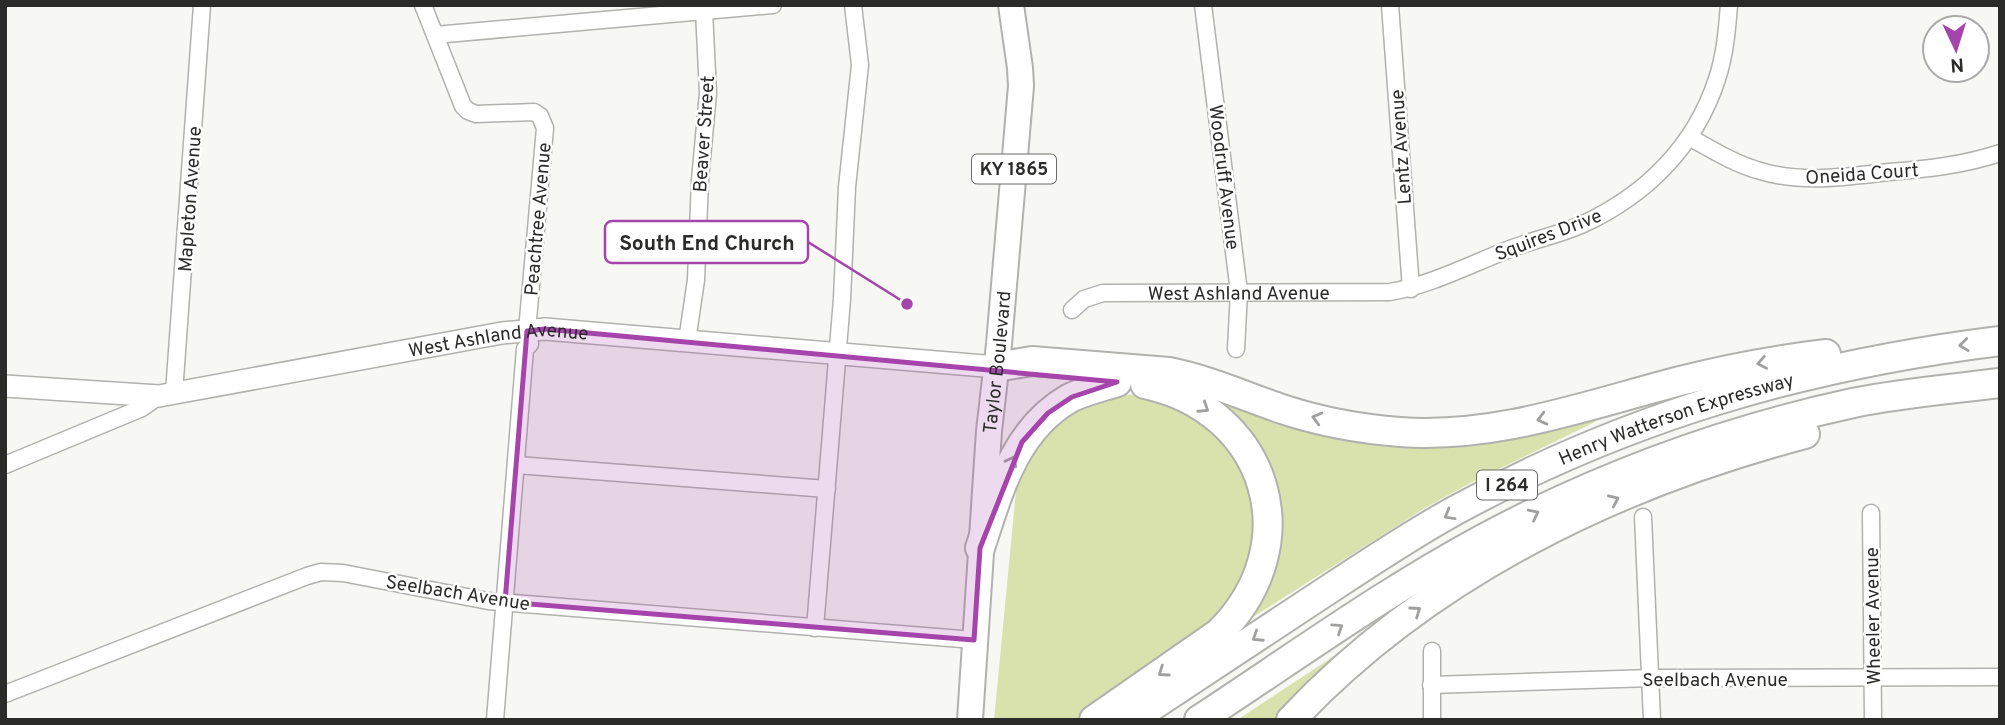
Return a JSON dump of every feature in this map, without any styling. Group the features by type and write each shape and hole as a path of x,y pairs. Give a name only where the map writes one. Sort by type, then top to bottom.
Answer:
{"highway":[{"name":"Henry Watterson Expressway","path":"1131,720 1408,539 1530,473 1612,436 1775,382 1928,350 2000,341"},
{"path":"996,367 1032,361 1169,372 1190,376 1289,411 1341,425 1430,433 1521,424 1678,382 1767,362 1854,350 1928,350"},
{"path":"996,367 1024,374 1165,388 1187,397 1229,428 1244,447 1260,479 1265,497 1268,531 1259,576 1231,622 1094,720"},
{"path":"980,548 1006,472 1022,442 1034,427 1048,413 1072,397 1116,382"},
{"name":"Henry Watterson Expressway","path":"1199,720 1431,569 1480,541 1577,494 1690,449 1796,417 1855,403 2000,383"},
{"path":"1291,720 1337,675 1412,614 1475,571 1550,529 1638,489 1704,465 1788,439 1913,410 1968,387"}],"main road":[{"name":"Taylor Boulevard","path":"970,720 980,548 1021,86 1011,5"}],"street":[{"name":"Mapleton Avenue","path":"166,394 202,5"},
{"name":"Peachtree Avenue","path":"423,5 463,106 476,114 529,111 540,116 545,128 527,331 530,344 525,349 495,720"},
{"path":"435,35 773,5"},
{"path":"815,628 838,354 847,187 860,65 853,5"},
{"name":"Woodruff Avenue","path":"1203,5 1239,292 1236,349"},
{"name":"Lentz Avenue","path":"1390,5 1411,289"},
{"name":"Squires Drive","path":"1411,289 1514,247 1579,226 1644,188 1689,137 1707,106 1718,77 1730,5"},
{"name":"Beaver Street","path":"687,341 696,280 700,180 708,93 704,11"},
{"name":"Oneida Court","path":"1689,137 1756,170 1802,178 1848,177 1934,168 2000,153"},
{"name":"West Ashland Avenue","path":"1072,310 1084,299 1103,293 1390,292 1411,289"},
{"name":"West Ashland Avenue","path":"5,386 166,394 545,329 996,367"},
{"path":"5,465 142,408 166,394"},
{"path":"517,465 827,489"},
{"name":"Wheeler Avenue","path":"1871,513 1873,720"},
{"path":"1643,517 1652,720"},
{"name":"Seelbach Avenue","path":"5,694 321,572 343,573 488,601 974,640"},
{"path":"1432,651 1432,720"},
{"name":"Seelbach Avenue","path":"1431,685 1652,678 2000,677"}],"highlighted area":[{"path":"545,329 1117,382 1072,397 1048,413 1022,442 980,548 974,640 505,602 527,331"}],"green space":[{"path":"1116,394 1152,396 1198,415 1237,456 1257,510 1247,578 1211,627 1077,720 994,720 1016,491 1022,471 1032,450 1065,414"},
{"path":"1238,403 1319,427 1612,411 1425,508 1245,622 1274,563 1227,410 1228,406"},
{"path":"1369,633 1277,720 1237,720"}],"place":[{"name":"South End Church","path":"907,304"}]}
